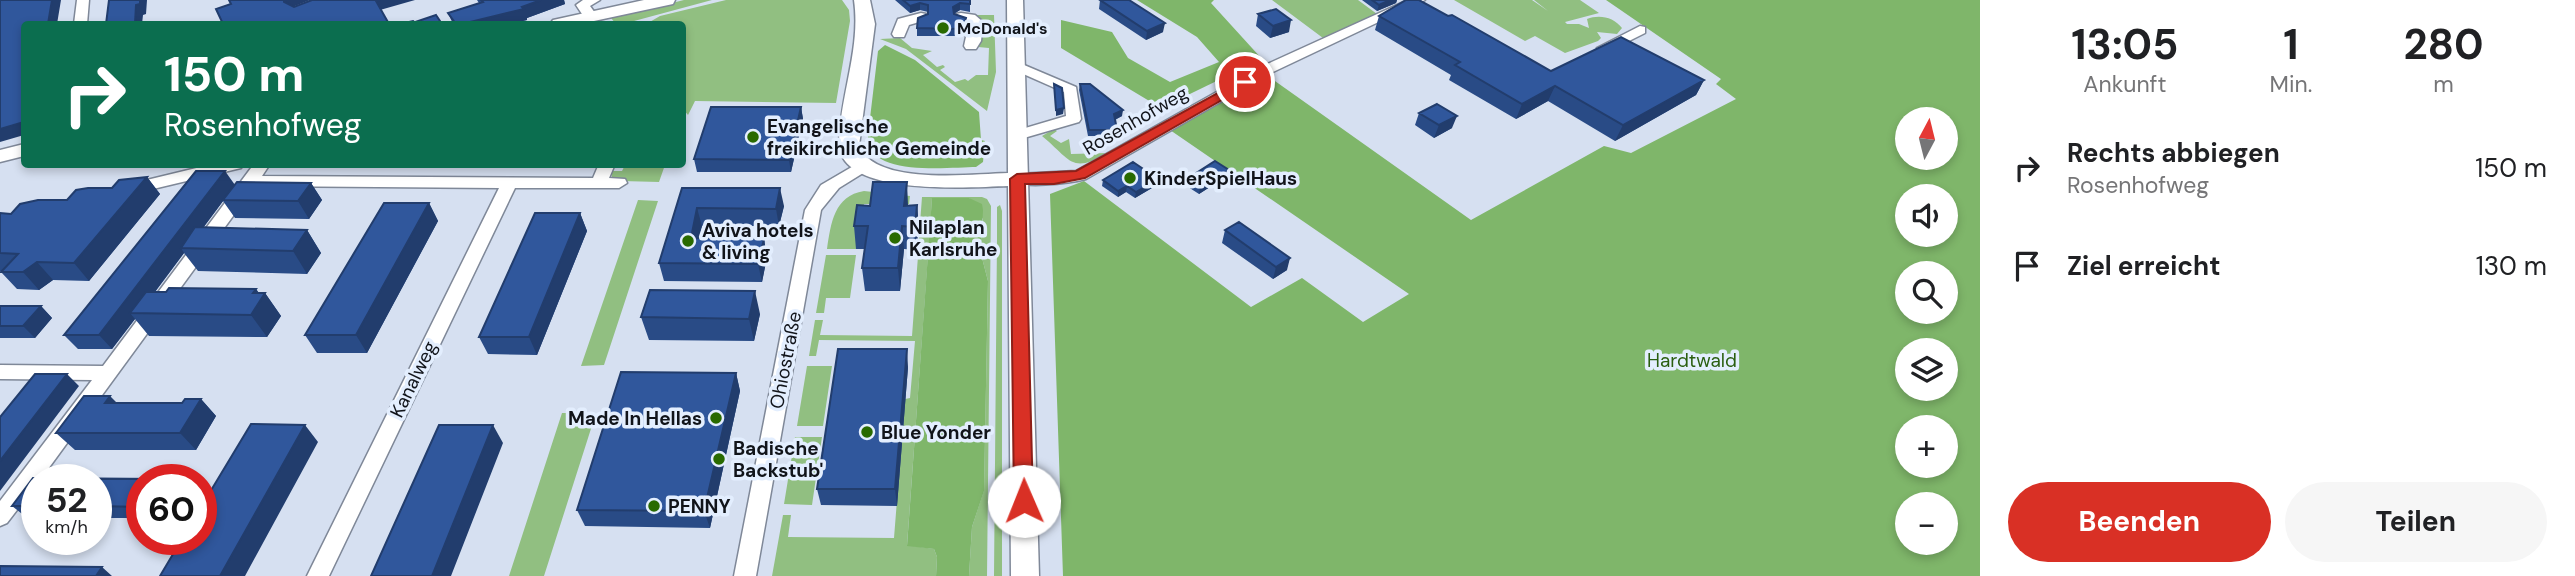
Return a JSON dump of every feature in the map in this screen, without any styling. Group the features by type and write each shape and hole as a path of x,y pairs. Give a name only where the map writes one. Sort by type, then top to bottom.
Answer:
{"main road":[{"path":"565,21 593,8 667,0"},
{"path":"862,0 866,24 849,146 853,159 881,176 902,179 1017,179"},
{"path":"1015,0 1025,576"},
{"path":"0,156 21,151"}],"street":[{"path":"81,21 83,0"},
{"name":"Rosenhofweg","path":"1017,179 1054,179 1080,175 1268,69 1419,0"},
{"path":"899,34 903,22 922,17"},
{"path":"961,17 976,22 971,46"},
{"path":"1591,54 1640,30"},
{"path":"1017,66 1071,90 1073,119 1017,135"},
{"name":"Ohiostraße","path":"745,576 813,210 819,196 831,185 862,166"},
{"path":"113,194 220,168"},
{"path":"0,517 260,168"},
{"path":"599,183 605,168"},
{"path":"250,181 619,183"},
{"name":"Kanalweg","path":"318,576 509,183"},
{"path":"0,372 108,373"}],"green space":[{"path":"684,0 712,0 634,21 614,21 611,18"},
{"path":"726,0 842,0 849,10 850,21 836,103 695,101 688,115 686,21 651,21 660,16"},
{"path":"1137,0 1214,0 1211,3 1262,59 1161,108 1061,48 1061,20 1112,32 1128,58 1170,82 1219,62 1197,37"},
{"path":"1272,0 1358,0 1377,14 1323,38"},
{"path":"1454,0 1532,0 1548,11 1534,0 1580,0 1599,13 1565,22 1567,24 1579,24 1589,28 1587,19 1601,17 1615,21 1622,28 1617,34 1597,32 1601,38 1598,41 1565,53 1535,36 1525,41"},
{"name":"Hardtwald","path":"1606,0 1980,0 1980,576 1063,576 1050,194 1084,181 1251,307 1302,278 1363,322 1409,294 1170,130 1265,74 1471,220 1604,146 1631,153 1736,99 1716,84 1721,79"},
{"path":"961,15 994,15 996,72 987,111 906,49 880,39 900,38 912,48 932,51 923,55 937,67 943,65 945,67 940,70 955,82 965,79 968,81 976,75 988,75 989,48 978,47 979,23"},
{"path":"885,45 915,60 979,112 981,140 985,141 983,162 976,167 911,167 880,158 871,149 868,135 878,51"},
{"path":"1054,129 1057,131 1050,136 1061,143 1069,139 1071,154 1108,153 1086,163 1072,162 1042,136"},
{"path":"624,168 664,168 659,182 621,181 612,177 611,171 622,171"},
{"path":"864,191 910,196 909,204 864,204 857,249 827,249 833,221 840,205 854,194"},
{"path":"922,197 982,197 987,199 991,206 987,576 969,576 972,527 984,490 988,281 981,254 983,219 969,198 932,198 929,250 918,250"},
{"path":"932,198 969,198 982,204 983,210 981,254 988,281 984,491 972,527 969,576 936,576 937,557 934,549 907,546"},
{"path":"638,200 658,201 604,365 581,366"},
{"path":"1000,205 1002,576 994,576 997,207"},
{"path":"826,255 856,255 850,298 826,298 824,313 816,313"},
{"path":"918,256 928,256 907,545 934,549 937,557 936,576 772,576 783,515 791,515 788,537 894,538 905,399 910,398 915,341 819,340 816,356 809,356 815,320 823,320 820,335 912,336"},
{"path":"807,366 832,366 823,426 797,426"},
{"path":"562,413 596,413 544,576 509,576"},
{"path":"795,437 822,437 812,505 784,504"}],"building":[{"path":"0,0 52,0 48,21 21,21 21,123 0,129"},
{"path":"109,0 140,0 140,4 136,5 135,21 106,21"},
{"path":"229,0 284,0 294,7 312,0 380,0 376,1 387,21 222,21 216,9 231,4"},
{"path":"481,0 541,0 522,7 524,9 474,21 454,21 448,13 483,2"},
{"path":"903,0 970,0 970,4 960,3 953,7 954,14 966,18 963,29 917,28 918,18 928,14 928,5 920,3 910,6"},
{"path":"1100,0 1129,0 1165,23 1147,31"},
{"path":"1372,0 1390,0 1379,5"},
{"path":"1406,0 1419,0 1448,16 1452,15 1551,71 1621,37 1704,80 1623,125 1555,86 1522,104 1455,65 1460,62 1379,16"},
{"path":"1276,9 1291,20 1273,26 1258,14"},
{"path":"436,15 440,21 418,21"},
{"path":"1054,84 1062,88 1064,108 1056,110"},
{"path":"1080,84 1090,84 1123,110 1114,114 1117,130 1089,130"},
{"path":"1437,104 1457,116 1439,125 1419,113"},
{"name":"Evangelische freikirchliche Gemeinde","path":"711,107 801,107 789,160 694,159"},
{"path":"1215,161 1229,170 1200,187 1187,179"},
{"path":"1133,162 1158,179 1136,192 1127,186 1118,191 1103,180"},
{"path":"196,171 225,171 99,335 64,335"},
{"path":"147,177 74,263 37,262 23,272 1,272 18,254 0,253 0,213 11,214 20,204 38,200 67,200 76,190 112,188 119,180"},
{"path":"237,182 311,183 298,201 223,200"},
{"path":"873,182 907,182 904,206 917,205 915,227 902,226 898,268 862,268 868,226 854,226 857,205 870,206"},
{"path":"682,188 780,188 776,209 697,208 691,238 764,239 758,264 659,263"},
{"path":"384,203 429,203 356,335 305,335"},
{"path":"535,213 580,213 529,337 479,337"},
{"path":"1239,222 1290,258 1276,267 1225,230"},
{"path":"195,227 307,230 293,251 181,248"},
{"path":"169,288 256,289 253,293 265,293 251,315 130,313 146,292 166,292"},
{"path":"650,290 755,291 749,319 641,317"},
{"path":"0,306 41,306 23,326 0,326"},
{"path":"838,349 907,349 895,489 817,489"},
{"path":"621,372 736,373 704,511 577,510"},
{"path":"35,374 67,374 0,461 0,417"},
{"path":"84,396 110,396 105,403 182,403 185,399 201,399 180,433 56,433"},
{"path":"251,424 305,425 220,576 160,576 172,555 217,555 217,480"},
{"path":"439,425 493,425 432,576 371,576"},
{"path":"112,479 126,479 126,507 112,506"},
{"path":"21,494 21,506 12,506"},
{"path":"0,566 102,567 96,576 0,576"}],"place":[{"name":"McDonald's","path":"943,28"},
{"name":"Evangelische freikirchliche Gemeinde","path":"753,137"},
{"name":"KinderSpielHaus","path":"1130,178"},
{"name":"Nilaplan Karlsruhe","path":"895,238"},
{"name":"Aviva hotels & living","path":"688,241"},
{"name":"Made In Hellas","path":"716,418"},
{"name":"Blue Yonder","path":"867,432"},
{"name":"Badische Backstub'","path":"719,459"},
{"name":"PENNY","path":"654,506"}],"route":[{"path":"1024,501 1017,179 1054,179 1080,175 1245,82"}]}
